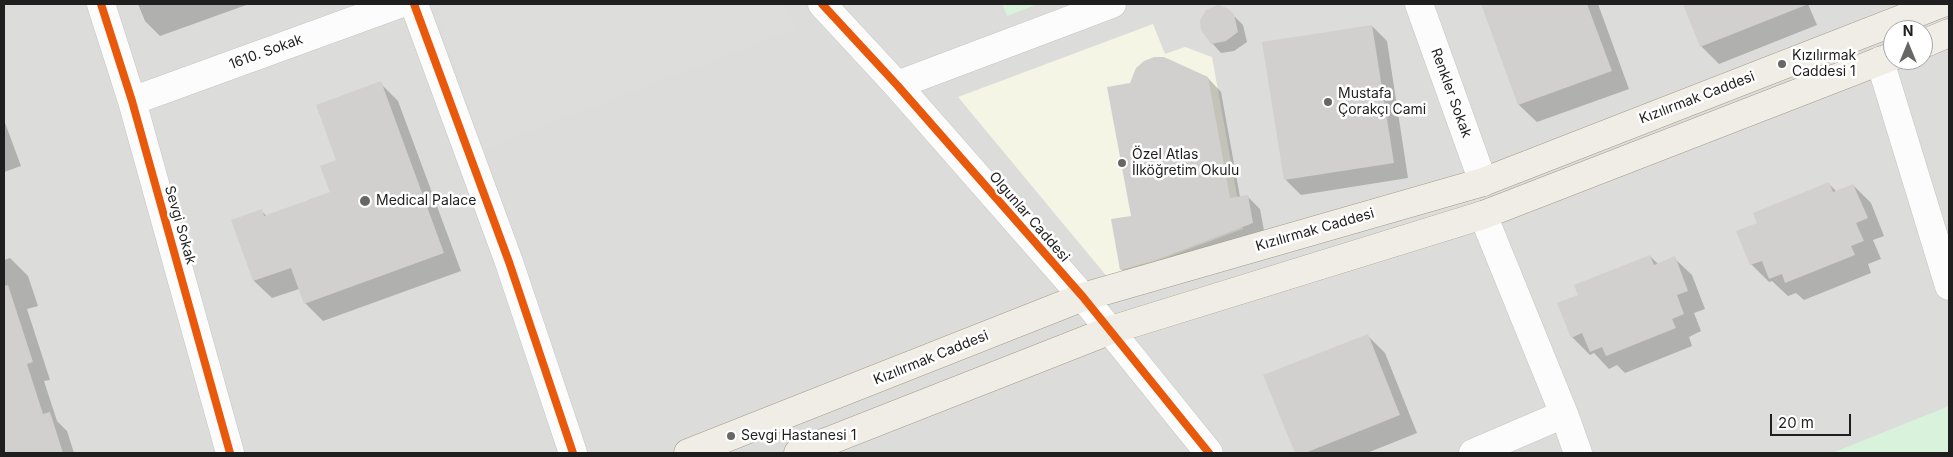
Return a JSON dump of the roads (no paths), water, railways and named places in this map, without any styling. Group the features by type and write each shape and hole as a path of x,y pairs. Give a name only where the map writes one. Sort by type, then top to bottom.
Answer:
{"main road":[{"name":"Kızılırmak Caddesi","path":"688,453 1083,297 1483,182 1940,4"},
{"path":"1933,40 1949,33"},
{"path":"798,453 1111,330 1483,215 1883,59"}],"street":[{"name":"Sevgi Sokak","path":"101,4 132,101 230,453"},
{"name":"1610. Sokak","path":"132,101 399,4"},
{"path":"414,4 509,262 573,453"},
{"name":"Olgunlar Caddesi","path":"822,4 897,85 1083,297 1209,453"},
{"path":"897,85 1112,4"},
{"name":"Renkler Sokak","path":"1419,4 1483,182"},
{"path":"1889,70 1949,286"},
{"path":"1483,215 1578,453"},
{"path":"1473,453 1564,414"}],"place":[{"name":"Kızılırmak Caddesi 1","path":"1782,64"},
{"name":"Mustafa Çorakçı Cami","path":"1328,102"},
{"name":"Özel Atlas İlköğretim Okulu","path":"1122,163"},
{"name":"Medical Palace","path":"365,201"},
{"name":"Sevgi Hastanesi 1","path":"731,436"}]}
